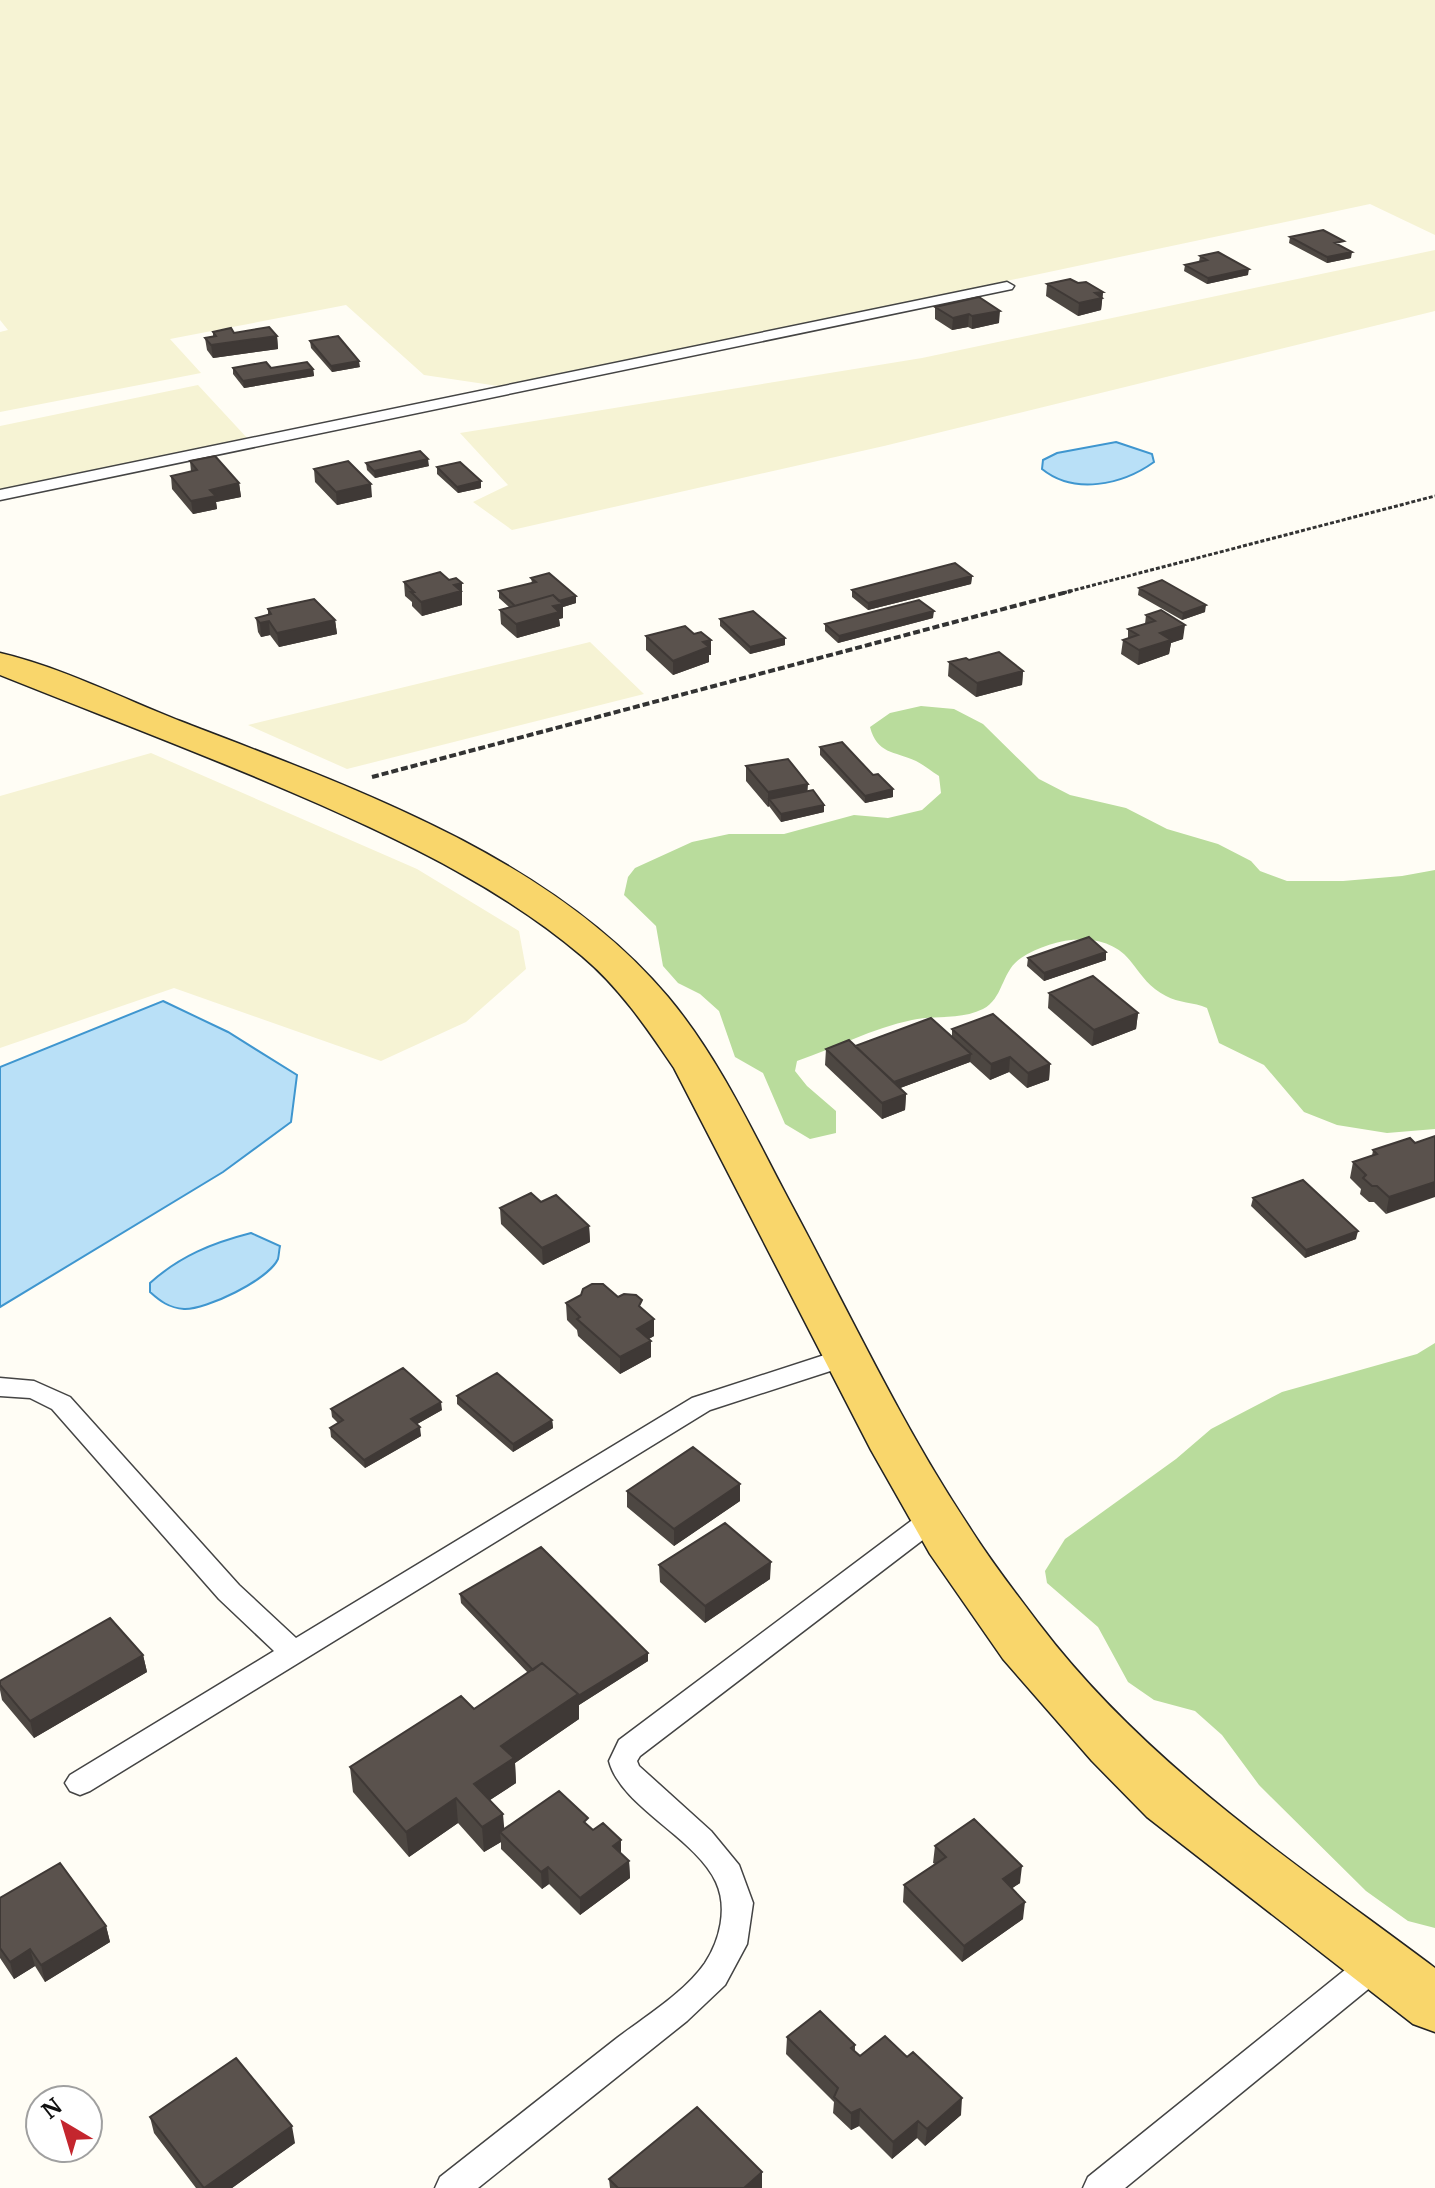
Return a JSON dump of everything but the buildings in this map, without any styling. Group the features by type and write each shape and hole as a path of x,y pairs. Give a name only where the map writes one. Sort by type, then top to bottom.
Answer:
{"main road":[{"path":"0,663 321,790 464,858 532,898 599,949 654,1007 676,1036 734,1136 846,1357 936,1516 1023,1644 1112,1745 1168,1800 1435,2004"}],"lane":[{"path":"0,495 1007,286"},
{"path":"80,1783 701,1404 846,1357"},
{"path":"0,1387 34,1390 61,1403 229,1592 293,1652"},
{"path":"452,2188 676,2011 714,1975 732,1944 738,1903 728,1874 700,1840 626,1772 623,1761 629,1748 936,1516"},
{"path":"1100,2188 1378,1962"}],"path":[{"path":"321,790 708,685 1435,496"}],"shaded area":[{"path":"0,0 1435,0 1435,235 1370,204 505,387 424,375 346,305 170,339 201,373 0,412 0,332 8,330 0,320"},
{"path":"1435,250 1435,311 884,446 512,530 473,502 508,485 460,433 922,358"},
{"path":"198,385 248,439 0,491 0,426"},
{"path":"590,642 644,694 347,769 248,725"},
{"path":"151,753 417,869 519,931 526,969 466,1022 381,1061 174,988 0,1048 0,796"}],"green space":[{"path":"921,706 954,709 983,724 1039,779 1070,795 1126,808 1167,829 1218,844 1251,861 1260,871 1287,881 1343,881 1435,870 1435,1129 1387,1133 1337,1125 1304,1112 1264,1065 1219,1043 1207,1008 1160,993 1121,952 1109,944 1094,940 1064,941 1021,958 1014,963 995,998 983,1009 966,1015 897,1024 797,1061 795,1071 836,1111 836,1133 810,1139 785,1124 763,1073 735,1057 719,1011 700,994 678,983 663,966 656,926 624,895 628,877 635,868 692,842 729,834 784,834 854,815 888,818 922,810 941,793 939,776 916,761 882,747 870,727 890,713"},
{"path":"1435,1343 1435,1928 1408,1921 1366,1891 1259,1785 1222,1735 1195,1711 1154,1700 1128,1682 1098,1627 1047,1583 1045,1571 1065,1539 1176,1459 1211,1429 1282,1392 1417,1354"}],"water":[{"path":"1116,442 1152,454 1154,462 1128,476 1098,484 1068,482 1042,469 1043,460 1057,453"},
{"path":"163,1001 228,1032 297,1075 291,1122 223,1172 0,1307 0,1067"},
{"path":"251,1233 280,1246 278,1259 272,1267 250,1284 207,1305 184,1309 165,1304 150,1292 150,1283 185,1258 223,1241"}]}
